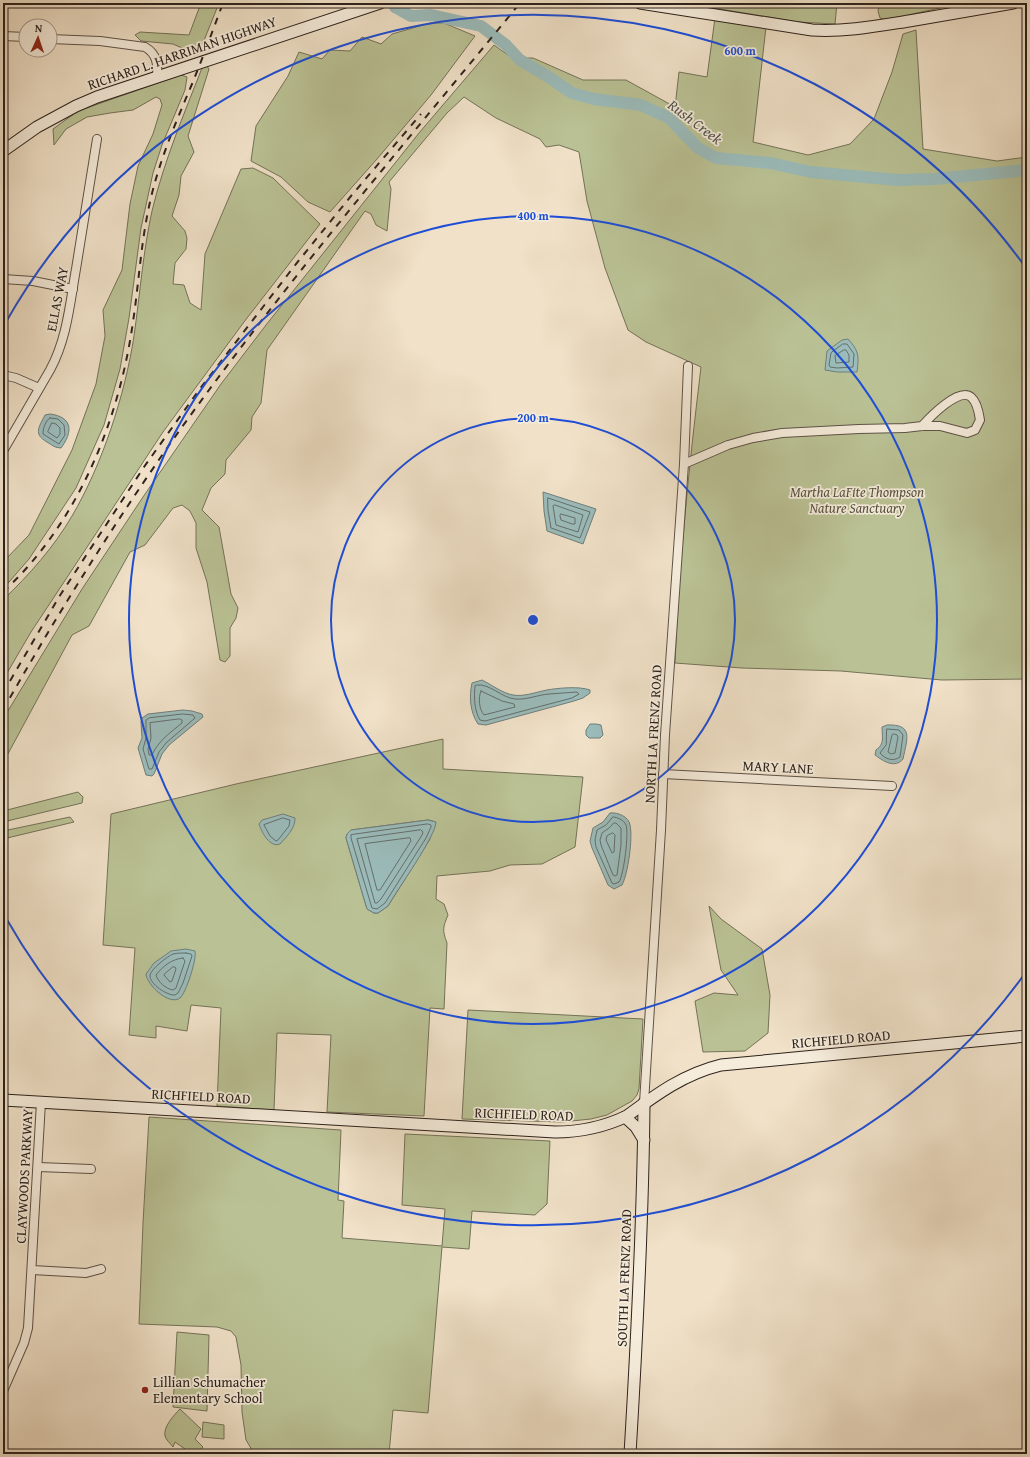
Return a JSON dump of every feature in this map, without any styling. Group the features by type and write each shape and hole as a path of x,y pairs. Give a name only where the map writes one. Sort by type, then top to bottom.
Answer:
{"street":[{"name":"RICHARD L. HARRIMAN HIGHWAY","path":"3,151 37,127 76,106 97,97 380,3"},
{"path":"640,3 825,31 875,27 1013,3"},
{"path":"3,36 18,37"},
{"path":"58,39 100,41 146,47 151,50 156,57 158,65 157,77"},
{"name":"ELLAS WAY","path":"3,451 56,359 61,344 73,289 97,139"},
{"path":"3,279 33,281 73,289"},
{"name":"NORTH LA FRENZ ROAD","path":"644,1103 663,774 684,464 688,366"},
{"path":"3,375 16,378 39,388"},
{"path":"684,464 728,445 753,438 782,433 922,426 940,426 967,433 975,430 980,420 976,403 970,396 964,394 958,396 922,426"},
{"name":"MARY LANE","path":"663,774 892,786"},
{"name":"RICHFIELD ROAD","path":"3,1100 555,1132 582,1131 625,1117 644,1103 681,1080 694,1073 721,1065 1027,1036"},
{"name":"CLAYWOODS PARKWAY","path":"3,1390 24,1343 28,1328 41,1102"},
{"name":"SOUTH LA FRENZ ROAD","path":"630,1454 636,1360 644,1103"},
{"path":"625,1117 636,1126 644,1140"},
{"path":"38,1167 91,1169"},
{"path":"32,1270 86,1272 101,1269"}],"green space":[{"path":"201,3 219,3 203,43 191,50 173,44 141,41 135,35 140,32 189,35"},
{"path":"683,3 837,3 835,24 799,22"},
{"path":"880,3 944,3 944,7 886,20 880,18 878,11"},
{"name":"Martha LaFite Thompson Nature Sanctuary","path":"715,18 766,27 753,142 808,155 850,144 874,119 892,72 903,34 916,30 923,149 997,161 1027,157 1027,679 942,680 841,671 742,668 675,663 685,515 701,367 646,342 628,330 605,268 587,201 579,152 559,145 546,147 540,139 496,118 464,97 447,113 389,182 391,189 387,231 376,225 371,214 365,211 267,350 261,403 252,417 251,430 226,460 225,474 211,488 202,510 219,527 231,594 238,608 236,618 230,628 230,656 225,662 220,660 207,582 196,548 196,523 190,511 182,505 173,508 145,545 130,552 89,626 72,635 3,763 3,719 82,589 143,497 221,384 266,325 419,133 494,45 512,58 533,58 583,80 626,80 675,107 679,72 707,77"},
{"path":"430,23 444,23 475,36 431,95 330,212 308,202 281,177 251,161 256,126 288,76 299,52 322,59 330,50 350,51 362,37 381,44 392,34"},
{"path":"207,66 209,69 188,136 194,152 181,176 179,195 172,216 185,231 187,238 186,249 175,263 173,284 184,285 190,303 201,310 205,254 241,169 253,168 273,178 320,224 244,322 163,432 31,632 3,680 3,600 40,560 57,539 72,516 93,475 111,429 130,359 146,242 157,192 175,138 202,68"},
{"path":"181,75 187,77 185,90 162,145 153,173 141,228 129,318 120,369 104,425 76,488 29,559 3,589 3,562 29,535 72,450 96,384 105,336 103,310 122,270 130,204 138,166 153,134 162,105 160,99 156,97 133,110 87,117 66,129 54,145 53,129 78,111"},
{"path":"443,739 443,769 583,777 575,847 542,864 510,865 490,871 437,876 436,899 444,904 448,915 444,929 444,935 447,943 444,1009 430,1008 424,1116 327,1112 331,1035 277,1033 274,1110 217,1106 221,1008 191,1005 187,1031 156,1026 156,1038 129,1035 135,948 103,945 111,814 236,784","holes":["428,820 433,821 430,839 388,906 378,913 374,913 367,909 346,838 347,834 351,830"]},
{"path":"78,792 83,797 82,803 3,822 3,811"},
{"path":"70,817 74,822 3,839 3,831"},
{"path":"709,906 721,919 762,949 770,995 768,1033 745,1051 703,1052 695,1001 714,993 738,995 721,970"},
{"path":"468,1010 643,1019 639,1089 637,1095 632,1101 607,1115 591,1119 562,1122 462,1119"},
{"path":"149,1117 341,1130 338,1200 344,1201 342,1238 442,1246 445,1209 402,1205 405,1134 550,1141 547,1204 535,1215 472,1211 469,1249 442,1247 428,1413 393,1410 389,1454 253,1454 246,1440 242,1412 241,1365 236,1337 231,1331 217,1327 139,1324"},
{"path":"177,1332 209,1335 207,1411 173,1407"},
{"path":"180,1409 201,1429 195,1439 203,1447 197,1454 184,1454 185,1449 175,1442 173,1447 165,1436 167,1425"},
{"path":"203,1422 224,1425 224,1439 202,1437"}],"water":[{"path":"848,339 856,350 858,362 857,372 837,372 825,370 827,351 842,340"},
{"path":"50,414 63,418 69,426 68,436 61,448 55,447 43,439 38,430 45,415"},
{"path":"543,492 596,509 583,544 547,531"},
{"path":"482,680 501,691 513,695 526,695 547,690 568,688 590,690 590,693 583,698 574,701 486,725 478,724 473,714 471,704 472,683"},
{"path":"183,710 202,714 203,717 169,745 162,754 154,774 152,776 146,775 138,748 142,738 142,718 148,714"},
{"path":"590,724 601,725 603,735 600,738 589,738 586,735 586,730"},
{"path":"887,725 896,725 901,727 907,734 903,759 900,762 893,764 885,762 875,755 876,750 882,743 882,727"},
{"path":"610,813 620,814 625,817 629,822 631,831 629,856 624,880 622,885 614,889 608,885 590,841 593,828 603,822"},
{"path":"283,814 295,818 295,822 290,832 280,844 276,845 267,839 259,824 262,820"},
{"path":"428,820 436,822 430,839 388,906 378,913 374,913 367,909 346,838 347,834 351,830"},
{"path":"186,949 195,951 190,976 185,990 180,998 175,1000 170,999 154,989 147,979 146,974 154,963 171,951"}],"waterway":[{"name":"Rush Creek","path":"395,7 411,16 431,15 481,26 506,45 520,60 572,93 594,99 641,105 669,118 698,148 716,158 770,163 811,172 897,180 935,179 1027,170"}],"railway":[{"path":"3,592 30,565 53,535 91,468 105,433 117,396 126,359 133,322 144,232 158,172 168,142 223,3"},
{"path":"3,710 63,607 105,540 149,474 213,384 342,219 520,3"},
{"path":"3,693 59,597 144,467 199,390 296,264 351,196 421,114"}],"place":[{"name":"Lillian Schumacher Elementary School","path":"145,1390"}]}
